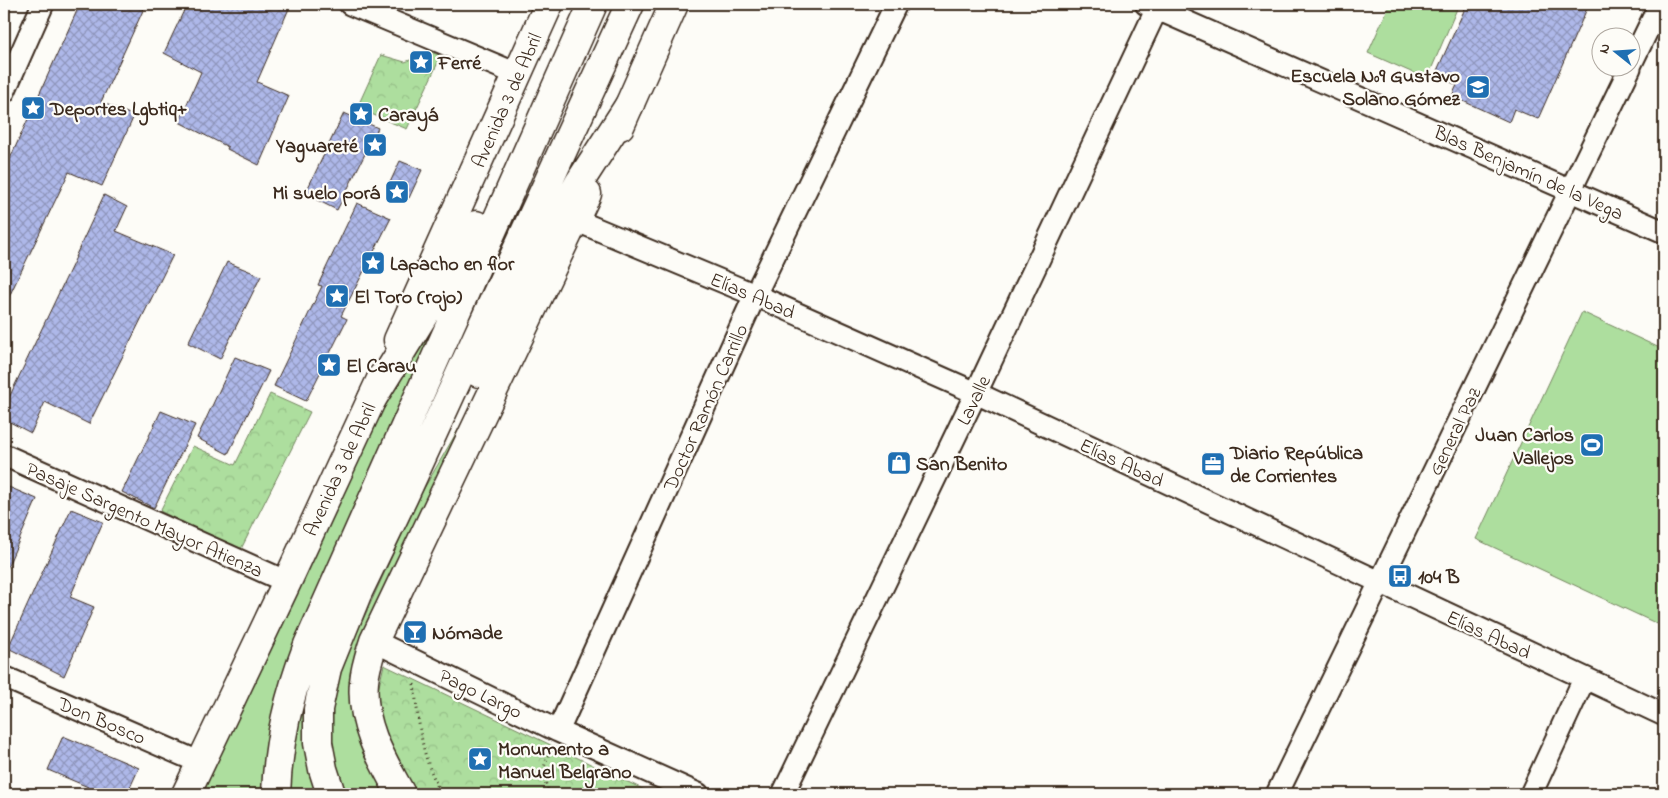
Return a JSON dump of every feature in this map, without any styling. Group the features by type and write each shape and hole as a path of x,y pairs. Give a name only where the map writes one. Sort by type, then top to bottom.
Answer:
{"main road":[{"name":"Avenida 3 de Abril","path":"186,794 372,399 549,4"},
{"name":"Avenida 3 de Abril","path":"276,794 281,738 293,685 308,645 592,4"},
{"path":"372,399 462,253 545,84 592,4"},
{"path":"331,794 322,769 318,743 318,709 327,668 357,594 404,496 630,4"},
{"path":"401,794 381,758 366,718 364,682 374,641 630,104 674,4"},
{"path":"404,496 460,411 579,183 630,104"}],"street":[{"path":"4,92 43,4"},
{"path":"350,4 518,74"},
{"name":"Doctor Ramón Carrillo","path":"558,731 755,295 896,4"},
{"name":"General Paz","path":"1640,46 1660,4"},
{"name":"Blas Benjamín de la Vega","path":"1154,5 1664,232"},
{"name":"Lavalle","path":"783,794 976,393 1154,5"},
{"name":"General Paz","path":"1277,794 1625,78"},
{"name":"Elías Abad","path":"575,220 755,295 976,393 1664,715"},
{"name":"Pasaje Sargento Mayor Atienza","path":"4,455 287,582"},
{"name":"Pago Largo","path":"374,641 558,731 698,794"},
{"name":"Don Bosco","path":"4,677 201,763"},
{"path":"1531,794 1584,679"}],"path":[{"path":"410,659 423,751 438,794"},
{"path":"549,794 542,773 558,731"},
{"path":"435,783 443,794"}],"green space":[{"path":"1390,4 1459,4 1427,79 1368,53"},
{"path":"431,52 441,56 407,129 357,108 381,55 405,62"},
{"path":"467,256 340,553 270,794 199,794 410,353"},
{"name":"Juan Carlos Vallejos","path":"1582,312 1664,350 1664,627 1476,539"},
{"path":"270,394 310,412 240,551 160,511 193,446 235,465"},
{"path":"476,399 368,640 390,794 345,794 338,774 331,738 333,695 350,648 419,497"},
{"path":"384,665 653,794 408,794 374,707"},
{"path":"312,666 325,794 283,794 282,778"}],"building":[{"path":"80,4 146,4 101,102 134,116 102,186 69,172 4,307 4,172"},
{"path":"187,4 291,4 257,82 289,96 259,165 179,122 201,72 164,53"},
{"name":"Escuela Nº9 Gustavo Solano Gómez","path":"1467,4 1589,4 1538,119 1514,109 1509,122 1452,96 1457,85 1435,75"},
{"path":"344,113 378,128 337,210 305,194"},
{"path":"400,161 422,170 409,198 387,189"},
{"path":"104,195 127,207 116,231 173,255 89,424 45,402 31,433 4,419 4,408"},
{"path":"357,203 391,218 341,316 347,319 306,401 274,386 322,286 318,285"},
{"path":"227,262 261,276 220,359 188,343"},
{"path":"235,357 269,371 228,454 197,438"},
{"path":"161,411 195,425 154,508 122,492"},
{"path":"4,485 37,499 4,575"},
{"path":"71,509 103,522 70,597 94,607 64,676 8,648"},
{"path":"63,736 139,768 127,794 85,794 88,787 48,770"}],"place":[{"name":"Ferré","path":"421,62"},
{"name":"Escuela Nº9 Gustavo Solano Gómez","path":"1478,87"},
{"name":"Deportes Lgbtiq+","path":"33,108"},
{"name":"Carayá","path":"361,114"},
{"name":"Yaguareté","path":"375,145"},
{"name":"Mi suelo porá","path":"397,192"},
{"name":"Lapacho en flor","path":"373,263"},
{"name":"El Toro (rojo)","path":"337,296"},
{"name":"El Carau","path":"329,365"},
{"name":"Juan Carlos Vallejos","path":"1592,445"},
{"name":"San Benito","path":"899,463"},
{"name":"Diario República de Corrientes","path":"1213,464"},
{"name":"104 B","path":"1400,576"},
{"name":"Nómade","path":"415,632"},
{"name":"Monumento a Manuel Belgrano","path":"480,759"}]}
